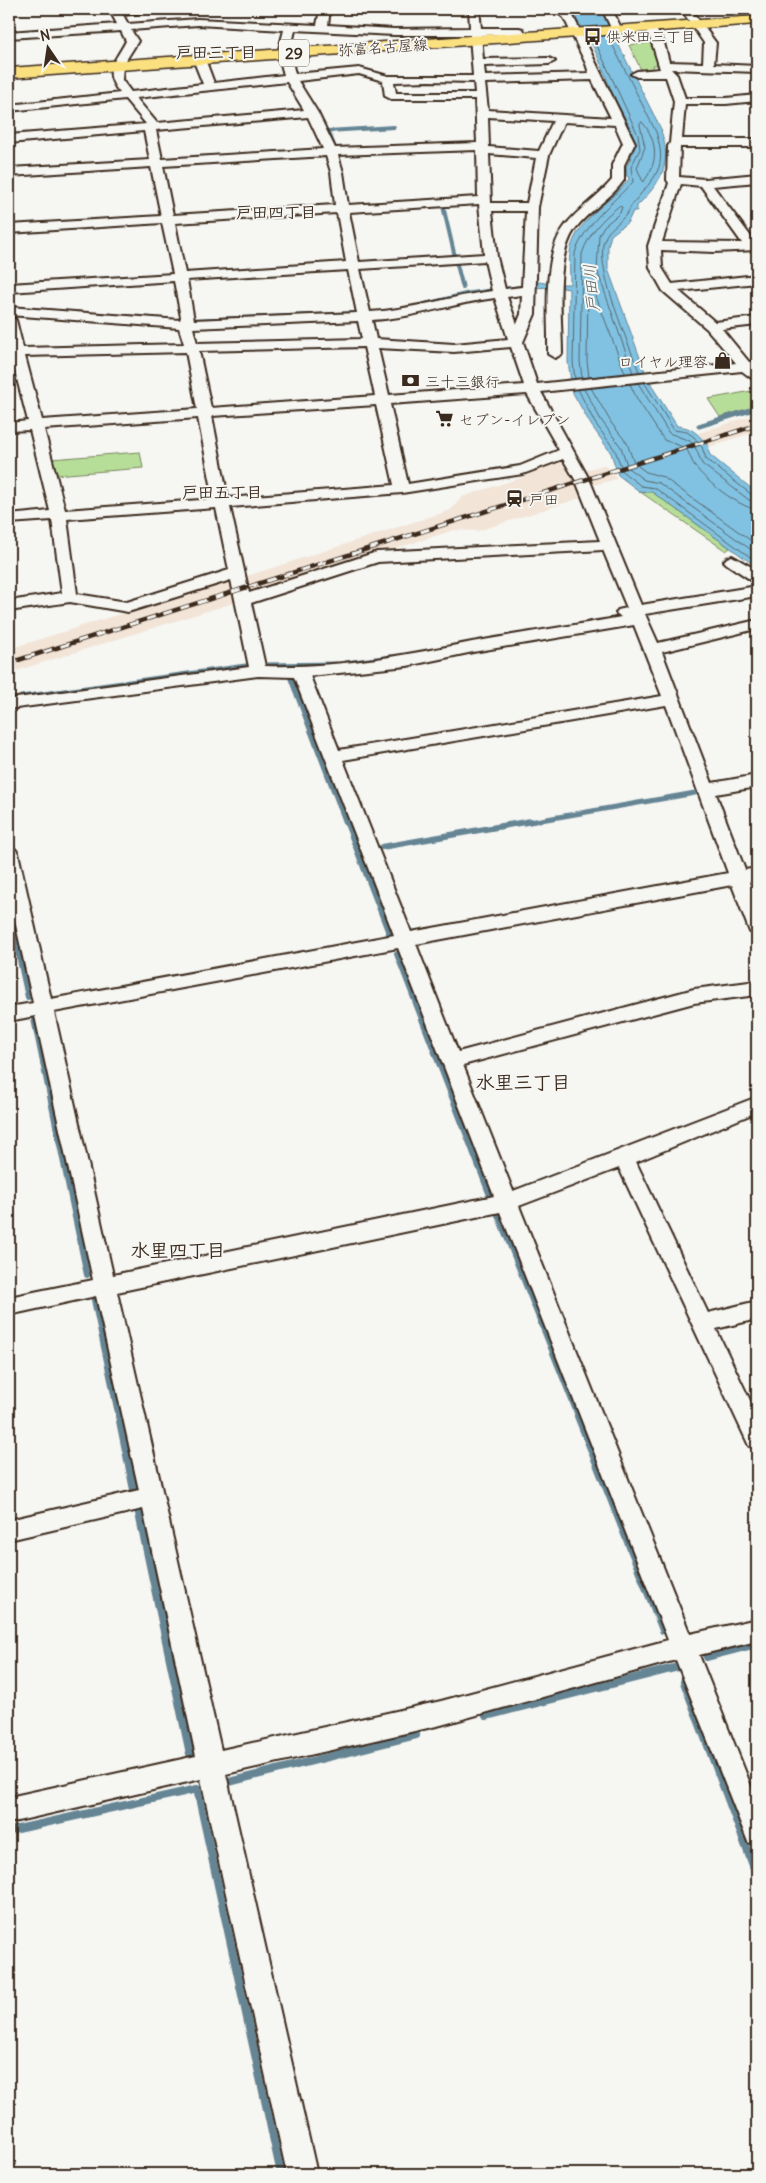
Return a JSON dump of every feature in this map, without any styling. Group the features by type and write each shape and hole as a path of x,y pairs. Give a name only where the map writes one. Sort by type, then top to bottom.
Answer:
{"main road":[{"name":"弥富名古屋線","path":"9,73 284,53 434,38 476,36 521,37 757,20"}],"street":[{"path":"145,9 116,11 132,41 127,52 116,65 114,72 116,81 152,127 156,163 180,276 186,320 204,414 257,666"},
{"path":"322,29 325,9"},
{"path":"474,9 482,113 485,203 491,257 499,289 532,389 583,481 637,615 653,649 757,927"},
{"path":"555,354 557,259 561,243 567,230 600,200 618,180 618,165 629,143 596,76 579,33 568,16 559,9"},
{"path":"607,9 616,30"},
{"path":"687,9 710,43 708,67"},
{"path":"9,35 198,22 262,21 290,27 434,38"},
{"path":"290,27 284,53 291,79 312,113 331,152 337,172 353,265 402,489"},
{"path":"650,28 658,43 665,68 671,75 680,101 676,143 674,146 673,180 675,183 654,246 656,268 668,288 712,326 753,369"},
{"path":"199,59 210,88"},
{"path":"478,63 549,61"},
{"path":"637,74 665,68 757,69"},
{"path":"9,108 359,71 388,79 480,80 596,76"},
{"path":"388,79 391,96 481,96"},
{"path":"680,101 726,101 757,98"},
{"path":"9,139 312,113"},
{"path":"482,113 620,122"},
{"path":"516,342 528,314 532,207 543,155 560,118"},
{"path":"676,143 757,143"},
{"path":"9,172 331,152 483,148 543,155"},
{"path":"673,180 705,183 757,178"},
{"path":"705,183 754,246"},
{"path":"9,229 342,208 485,203 532,207"},
{"path":"654,246 714,248 754,246"},
{"path":"9,288 491,257"},
{"path":"668,288 757,279"},
{"path":"9,311 186,320 364,313 407,314 499,289 530,287"},
{"path":"9,304 186,320"},
{"path":"9,320 13,352 37,425 59,516 70,597"},
{"path":"712,326 757,321"},
{"path":"13,352 370,343 454,348 516,342"},
{"path":"9,427 532,389 753,369"},
{"path":"9,520 402,489 523,470 567,452"},
{"path":"243,600 377,557 610,545"},
{"path":"732,561 757,577"},
{"path":"9,606 70,597 128,607 236,572"},
{"path":"257,666 300,672 407,661 757,591"},
{"path":"9,704 257,666 337,661 637,615"},
{"path":"653,649 757,624"},
{"path":"300,672 506,1202 757,1833"},
{"path":"333,756 672,699"},
{"path":"706,790 757,781"},
{"path":"9,853 302,2174"},
{"path":"9,1014 757,874"},
{"path":"452,1061 694,996 757,988"},
{"path":"9,1306 506,1202 624,1158 757,1104"},
{"path":"624,1158 757,1439"},
{"path":"703,1323 757,1310"},
{"path":"9,1530 152,1497"},
{"path":"9,1810 441,1713 683,1647 757,1630"}],"shaded area":[{"path":"757,414 757,431 709,447 698,433"},
{"path":"559,459 567,467 583,497 478,531 454,530 249,595 244,577 451,510 462,497 526,476 523,473"},
{"path":"604,465 616,479 594,485 586,470"},
{"path":"231,579 236,602 9,673 9,649"}],"green space":[{"path":"655,42 660,65 653,65 652,72 641,70 629,45"},
{"path":"757,390 757,406 720,417 708,399"},
{"path":"140,452 143,468 55,475 51,459"},
{"path":"639,491 652,492 730,548 726,551"}],"water":[{"name":"戸田川","path":"565,9 601,9 662,131 666,154 662,173 652,189 637,206 637,211 633,211 628,222 611,235 608,246 608,269 644,369 653,388 677,426 695,432 709,447 710,455 757,493 757,567 652,492 639,491 618,475 611,453 591,425 573,393 568,362 569,289 563,288 562,284 570,284 570,252 579,230 629,179 628,176 623,176 623,174 627,174 626,167 632,156 629,156 633,153 634,139 625,118 611,95 613,95 594,48 574,17"},
{"path":"533,281 551,284 551,287 533,288 402,313 180,322 9,309 9,306 181,319 395,310 467,292 533,284"}],"waterway":[{"path":"336,150 328,131 394,127"},
{"path":"443,206 455,257"},
{"path":"456,261 463,288"},
{"path":"699,426 757,408"},
{"path":"346,663 391,657"},
{"path":"263,665 336,664"},
{"path":"21,697 253,665"},
{"path":"291,679 346,823"},
{"path":"524,823 695,793"},
{"path":"346,821 389,933"},
{"path":"382,847 531,821"},
{"path":"9,909 28,997"},
{"path":"397,954 489,1193"},
{"path":"34,1019 87,1275"},
{"path":"498,1215 579,1418"},
{"path":"94,1300 119,1418"},
{"path":"119,1416 134,1490"},
{"path":"578,1416 663,1630"},
{"path":"138,1509 190,1754"},
{"path":"707,1657 757,1644"},
{"path":"486,1716 678,1667"},
{"path":"684,1682 757,1876"},
{"path":"229,1782 416,1735"},
{"path":"9,1831 197,1789 281,2174"}],"railway":[{"path":"9,663 757,425"}],"place":[{"name":"供米田三丁目","path":"592,36"},
{"name":"ロイヤル理容","path":"722,361"},
{"name":"三十三銀行","path":"411,381"},
{"name":"セブン-イレブン","path":"445,419"},
{"name":"戸田","path":"515,499"}],"district":[{"name":"戸田三丁目","path":"216,52"},
{"name":"戸田四丁目","path":"276,212"},
{"name":"戸田五丁目","path":"222,492"},
{"name":"水里三丁目","path":"523,1082"},
{"name":"水里四丁目","path":"178,1250"}]}
